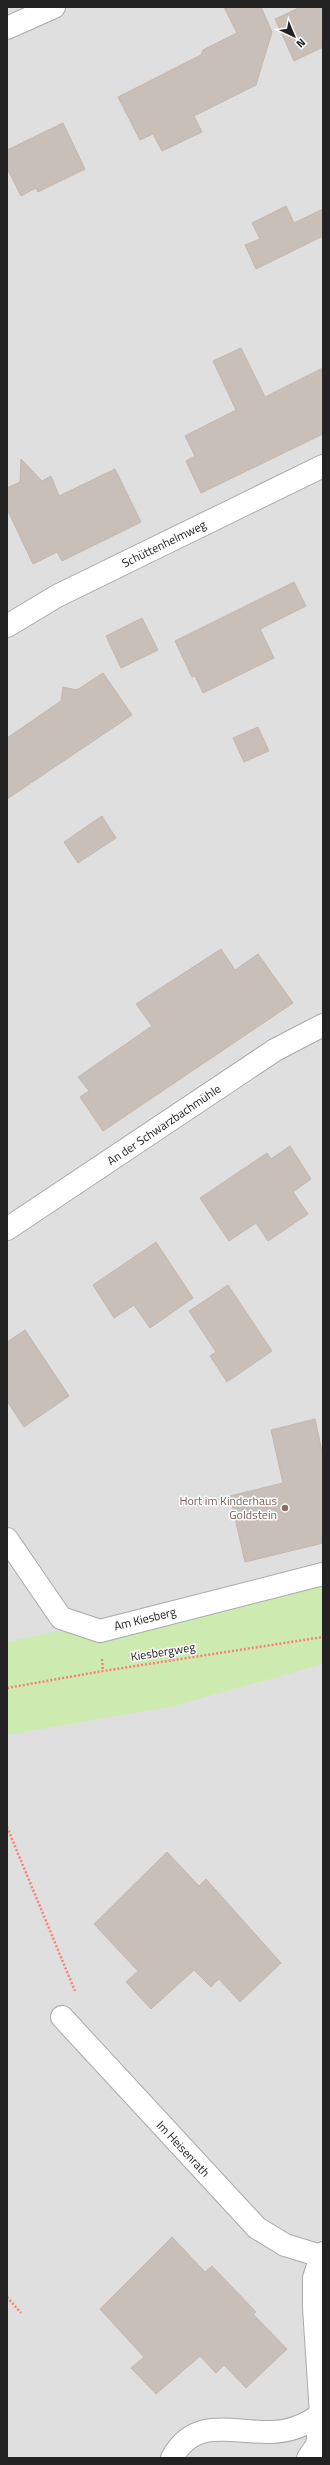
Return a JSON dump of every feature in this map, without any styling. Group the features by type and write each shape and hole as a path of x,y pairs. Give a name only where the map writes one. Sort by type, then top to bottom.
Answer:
{"street":[{"path":"8,23 54,7"},
{"name":"Schüttenhelmweg","path":"7,626 57,596 323,466"},
{"name":"An der Schwarzbachmühle","path":"7,1229 275,1050 323,1025"},
{"name":"Am Kiesberg","path":"7,1539 61,1618 100,1631 323,1574"},
{"name":"Im Heisenrath","path":"62,2018 257,2228 285,2245 322,2254 314,2278 314,2308 321,2414 317,2445 308,2458"},
{"path":"172,2458 177,2448 199,2431 236,2429 271,2432 304,2426 321,2414"}],"path":[{"name":"Kiesbergweg","path":"7,1688 102,1670 323,1636"},
{"path":"7,1827 64,1970 80,2001 62,2018"},
{"path":"7,2297 21,2313"}],"shaded area":[{"path":"7,7 323,7 323,2458 7,2458"}],"green space":[{"path":"323,1574 323,1664 170,1707 7,1735 7,1642"}],"building":[{"path":"224,7 261,7 272,32 256,85 194,116 202,132 162,151 153,134 140,140 118,97 201,55 203,50 237,33"},
{"path":"301,7 323,7 323,47 294,61 275,19"},
{"path":"63,123 85,169 38,192 36,188 21,196 7,168 7,150"},
{"path":"286,206 294,223 323,209 323,236 256,269 245,245 260,239 252,223"},
{"path":"241,348 265,397 323,368 323,434 201,493 186,461 195,456 185,436 236,410 213,361"},
{"path":"21,459 42,481 51,476 59,496 115,469 141,522 62,561 57,552 33,564 7,509 7,488 20,482"},
{"path":"294,582 306,606 260,629 274,658 203,693 195,676 192,677 175,641"},
{"path":"142,618 158,650 121,668 106,636"},
{"path":"103,673 132,715 7,799 7,738 61,701 63,687 77,690"},
{"path":"258,727 269,751 244,762 233,738"},
{"path":"102,816 116,838 78,863 64,842"},
{"path":"221,949 235,970 258,954 293,1003 103,1131 80,1097 89,1091 78,1077 152,1026 136,1004"},
{"path":"290,1146 311,1179 293,1192 308,1214 268,1241 256,1223 229,1241 200,1198 267,1153 271,1159"},
{"path":"156,1242 193,1298 150,1328 134,1305 114,1318 93,1285"},
{"path":"228,1285 272,1351 227,1382 210,1356 216,1352 189,1311"},
{"path":"25,1330 69,1396 24,1427 7,1401 7,1342"},
{"path":"315,1419 323,1456 323,1543 245,1562 230,1496 283,1483 271,1430"},
{"path":"167,1852 199,1886 206,1879 281,1963 240,2002 219,1979 211,1987 194,1970 151,2009 126,1982 138,1971 94,1924"},
{"path":"172,2237 205,2272 212,2266 256,2312 253,2314 287,2349 246,2388 224,2365 216,2373 200,2356 156,2394 131,2368 144,2357 100,2309"}],"place":[{"name":"Hort im Kinderhaus Goldstein","path":"285,1508"}]}
